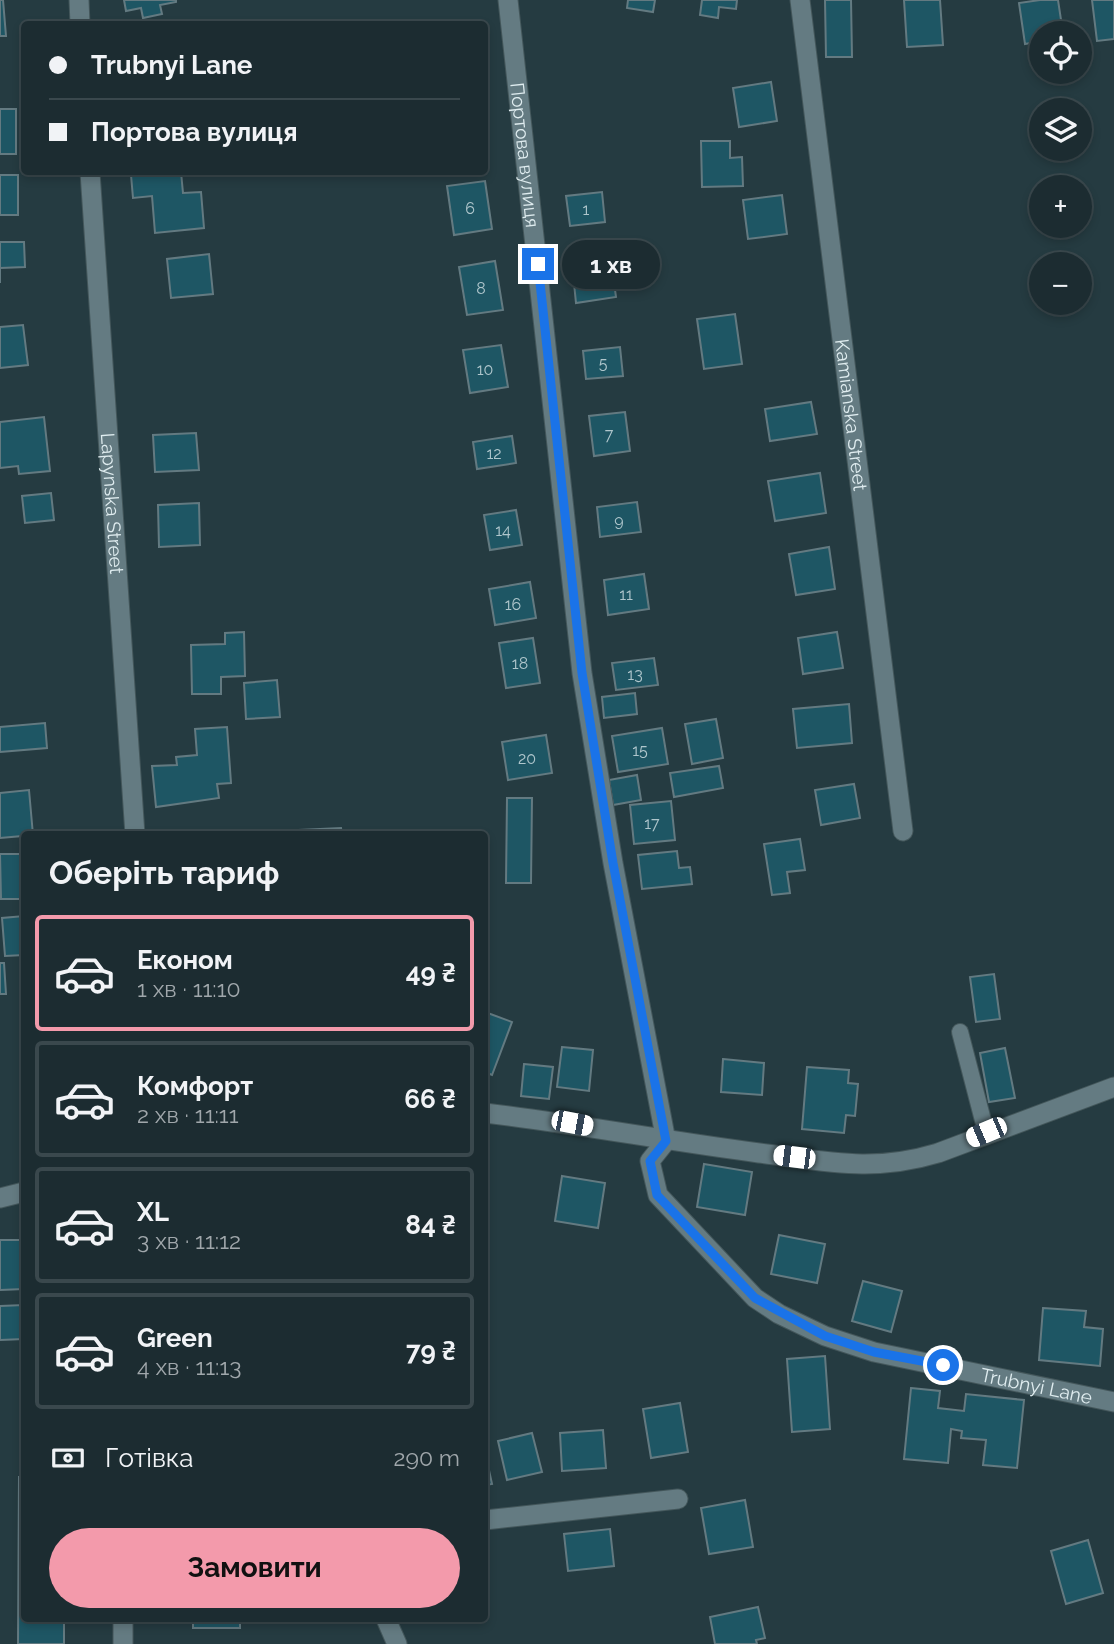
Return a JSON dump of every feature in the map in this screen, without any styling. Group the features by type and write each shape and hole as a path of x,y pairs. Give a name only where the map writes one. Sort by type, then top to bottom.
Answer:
{"street":[{"path":"79,0 80,21"},
{"name":"Портова вулиця","path":"508,0 582,673 613,863 666,1141"},
{"name":"Kamianska Street","path":"800,0 903,831"},
{"name":"Lapynska Street","path":"90,175 135,831"},
{"path":"488,1113 572,1123 666,1141 863,1166 916,1160 1114,1087"},
{"name":"Trubnyi Lane","path":"666,1141 650,1161 657,1195 755,1298 779,1314 825,1336 874,1352 1114,1402"},
{"path":"0,1198 21,1193"},
{"path":"488,1520 678,1499"},
{"path":"123,1622 123,1644"},
{"path":"387,1622 397,1644"}],"lane":[{"path":"960,1032 971,1086 986,1132"}],"building":[{"path":"0,0 3,0 6,36 0,36"},
{"path":"124,0 176,2 160,5 162,14 143,18 141,8 126,11"},
{"path":"628,0 655,0 653,12 627,8"},
{"path":"702,0 737,0 736,9 719,7 718,18 700,15"},
{"path":"825,0 851,0 852,57 826,57"},
{"path":"904,0 940,0 943,45 907,47"},
{"path":"1058,0 1061,21 1029,21 1029,43 1025,44 1019,3"},
{"path":"1092,0 1114,0 1114,39 1097,41"},
{"path":"771,82 777,121 739,127 733,88"},
{"path":"0,109 16,109 16,154 0,154"},
{"path":"701,141 730,141 730,158 742,157 743,186 702,187"},
{"path":"0,175 18,175 18,215 0,215"},
{"path":"131,175 181,175 183,193 201,192 204,228 155,233 152,196 133,198"},
{"path":"485,181 492,229 454,235 447,186"},
{"path":"602,192 605,222 570,226 566,196"},
{"path":"782,195 787,234 748,239 743,200"},
{"path":"0,242 24,242 25,267 0,268"},
{"path":"209,254 213,294 171,298 167,259"},
{"path":"495,261 503,310 467,315 459,267"},
{"path":"612,268 616,297 576,303 573,273"},
{"path":"735,314 742,364 704,369 697,319"},
{"path":"23,325 28,365 0,368 0,327"},
{"path":"501,345 508,387 470,393 463,350"},
{"path":"620,347 623,376 586,379 583,351"},
{"path":"811,402 817,434 770,441 765,409"},
{"path":"625,412 630,451 594,456 589,416"},
{"path":"44,417 50,471 19,474 18,466 0,468 0,422"},
{"path":"196,433 199,470 155,472 153,435"},
{"path":"512,436 516,463 477,469 473,442"},
{"path":"820,473 826,513 775,521 768,481"},
{"path":"51,493 54,520 25,523 22,496"},
{"path":"637,502 641,532 600,537 597,507"},
{"path":"199,503 200,545 159,547 158,505"},
{"path":"516,510 522,545 490,550 484,515"},
{"path":"829,547 835,589 796,595 789,554"},
{"path":"644,574 649,609 608,615 604,580"},
{"path":"530,582 536,618 495,625 489,589"},
{"path":"244,632 245,676 221,677 221,694 192,694 191,645 225,644 225,633"},
{"path":"837,632 843,668 803,674 798,638"},
{"path":"533,638 540,683 506,688 499,643"},
{"path":"654,658 658,685 616,690 612,663"},
{"path":"277,680 280,717 246,719 244,683"},
{"path":"635,693 637,714 604,718 602,697"},
{"path":"849,704 852,743 797,748 793,709"},
{"path":"716,719 723,758 692,764 685,724"},
{"path":"45,723 47,748 0,752 0,727"},
{"path":"227,727 231,783 217,784 219,798 156,807 152,766 177,765 176,757 197,755 195,729"},
{"path":"662,728 668,764 618,772 612,736"},
{"path":"546,735 552,773 508,780 502,742"},
{"path":"719,766 723,788 674,797 670,773"},
{"path":"637,775 641,800 613,805 609,780"},
{"path":"854,784 860,818 821,825 815,790"},
{"path":"29,790 33,831 21,831 21,836 0,838 0,793"},
{"path":"507,798 532,798 531,883 506,883"},
{"path":"671,801 675,840 634,844 630,805"},
{"path":"341,828 341,831 299,831"},
{"path":"800,839 805,870 787,872 790,893 772,895 764,844"},
{"path":"677,851 679,868 690,867 692,884 642,889 638,855"},
{"path":"0,854 21,854 21,899 1,899"},
{"path":"21,916 21,955 5,956 2,918"},
{"path":"0,963 4,963 6,994 0,994"},
{"path":"994,974 1000,1019 976,1022 970,977"},
{"path":"488,1013 512,1022 492,1075 488,1073"},
{"path":"562,1047 593,1050 589,1091 557,1087"},
{"path":"1005,1048 1015,1098 989,1102 980,1053"},
{"path":"723,1059 764,1063 762,1095 721,1092"},
{"path":"524,1064 553,1067 549,1099 521,1096"},
{"path":"807,1067 849,1070 848,1083 858,1084 855,1116 846,1115 844,1133 802,1129"},
{"path":"704,1164 752,1172 745,1215 697,1207"},
{"path":"562,1176 605,1183 598,1228 555,1221"},
{"path":"779,1235 825,1244 817,1283 771,1274"},
{"path":"0,1240 21,1240 21,1289 0,1290"},
{"path":"863,1281 902,1291 891,1332 852,1321"},
{"path":"21,1305 21,1339 0,1340 0,1306"},
{"path":"1043,1308 1086,1311 1084,1327 1103,1329 1100,1366 1039,1360"},
{"path":"825,1356 830,1429 792,1432 787,1359"},
{"path":"911,1388 940,1391 938,1408 964,1411 966,1394 1024,1400 1017,1468 983,1465 986,1440 961,1438 962,1431 951,1429 948,1463 904,1459"},
{"path":"680,1403 688,1452 651,1458 643,1409"},
{"path":"603,1430 606,1468 562,1471 560,1433"},
{"path":"532,1433 542,1472 507,1480 498,1441"},
{"path":"488,1466 492,1484 488,1485"},
{"path":"21,1477 21,1622 64,1622 64,1644 18,1644"},
{"path":"745,1500 753,1547 709,1554 701,1508"},
{"path":"610,1529 614,1566 568,1571 564,1534"},
{"path":"1088,1540 1103,1593 1066,1604 1051,1551"},
{"path":"758,1607 765,1638 756,1640 757,1644 715,1644 710,1617"},
{"path":"193,1622 240,1622 240,1628 193,1628"}],"route":[{"path":"538,264 582,673 613,863 666,1141 650,1161 657,1195 755,1298 779,1314 825,1336 874,1352 943,1365"}]}
